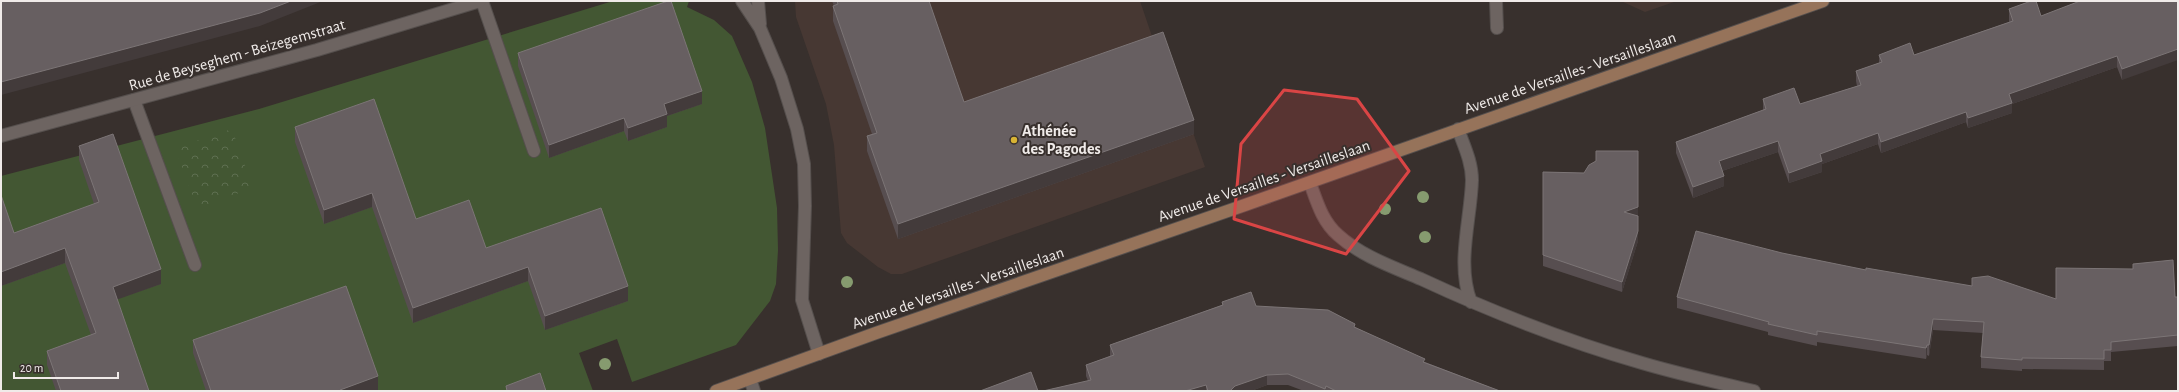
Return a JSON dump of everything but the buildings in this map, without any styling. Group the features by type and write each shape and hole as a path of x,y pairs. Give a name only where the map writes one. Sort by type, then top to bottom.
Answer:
{"street":[{"name":"Rue de Beyseghem - Beizegemstraat","path":"1,136 316,50 481,1"},
{"path":"481,1 534,151"},
{"path":"742,1 760,28 792,110 801,150 805,206 802,300 819,354"},
{"path":"758,1 760,28"},
{"path":"1496,1 1497,28"},
{"name":"Avenue de Versailles - Versailleslaan","path":"716,391 1823,1"},
{"path":"134,100 195,265"},
{"path":"1458,129 1469,160 1472,179 1465,257 1466,287 1471,302"},
{"path":"1310,183 1320,210 1329,227 1349,244 1471,302 1634,361 1754,391"},
{"path":"750,379 754,391"}],"highlighted area":[{"path":"1284,90 1357,99 1409,171 1346,254 1234,219 1241,144"}],"shaded area":[{"name":"Athénée des Pagodes","path":"795,1 1140,1 1156,48 1163,46 1205,167 902,274 891,274 878,267 847,243 841,233 834,145 826,104 796,17"},
{"path":"1621,1 1677,1 1645,12"}],"green space":[{"path":"613,1 689,1 687,7 714,20 732,36 752,82 765,128 777,208 778,250 776,284 770,301 736,345 632,382 617,339 579,353 593,391 1,391 1,176 259,109"},
{"path":"232,129 253,188 197,208 175,148"}],"place":[{"name":"Athénée des Pagodes","path":"1014,140"}]}
